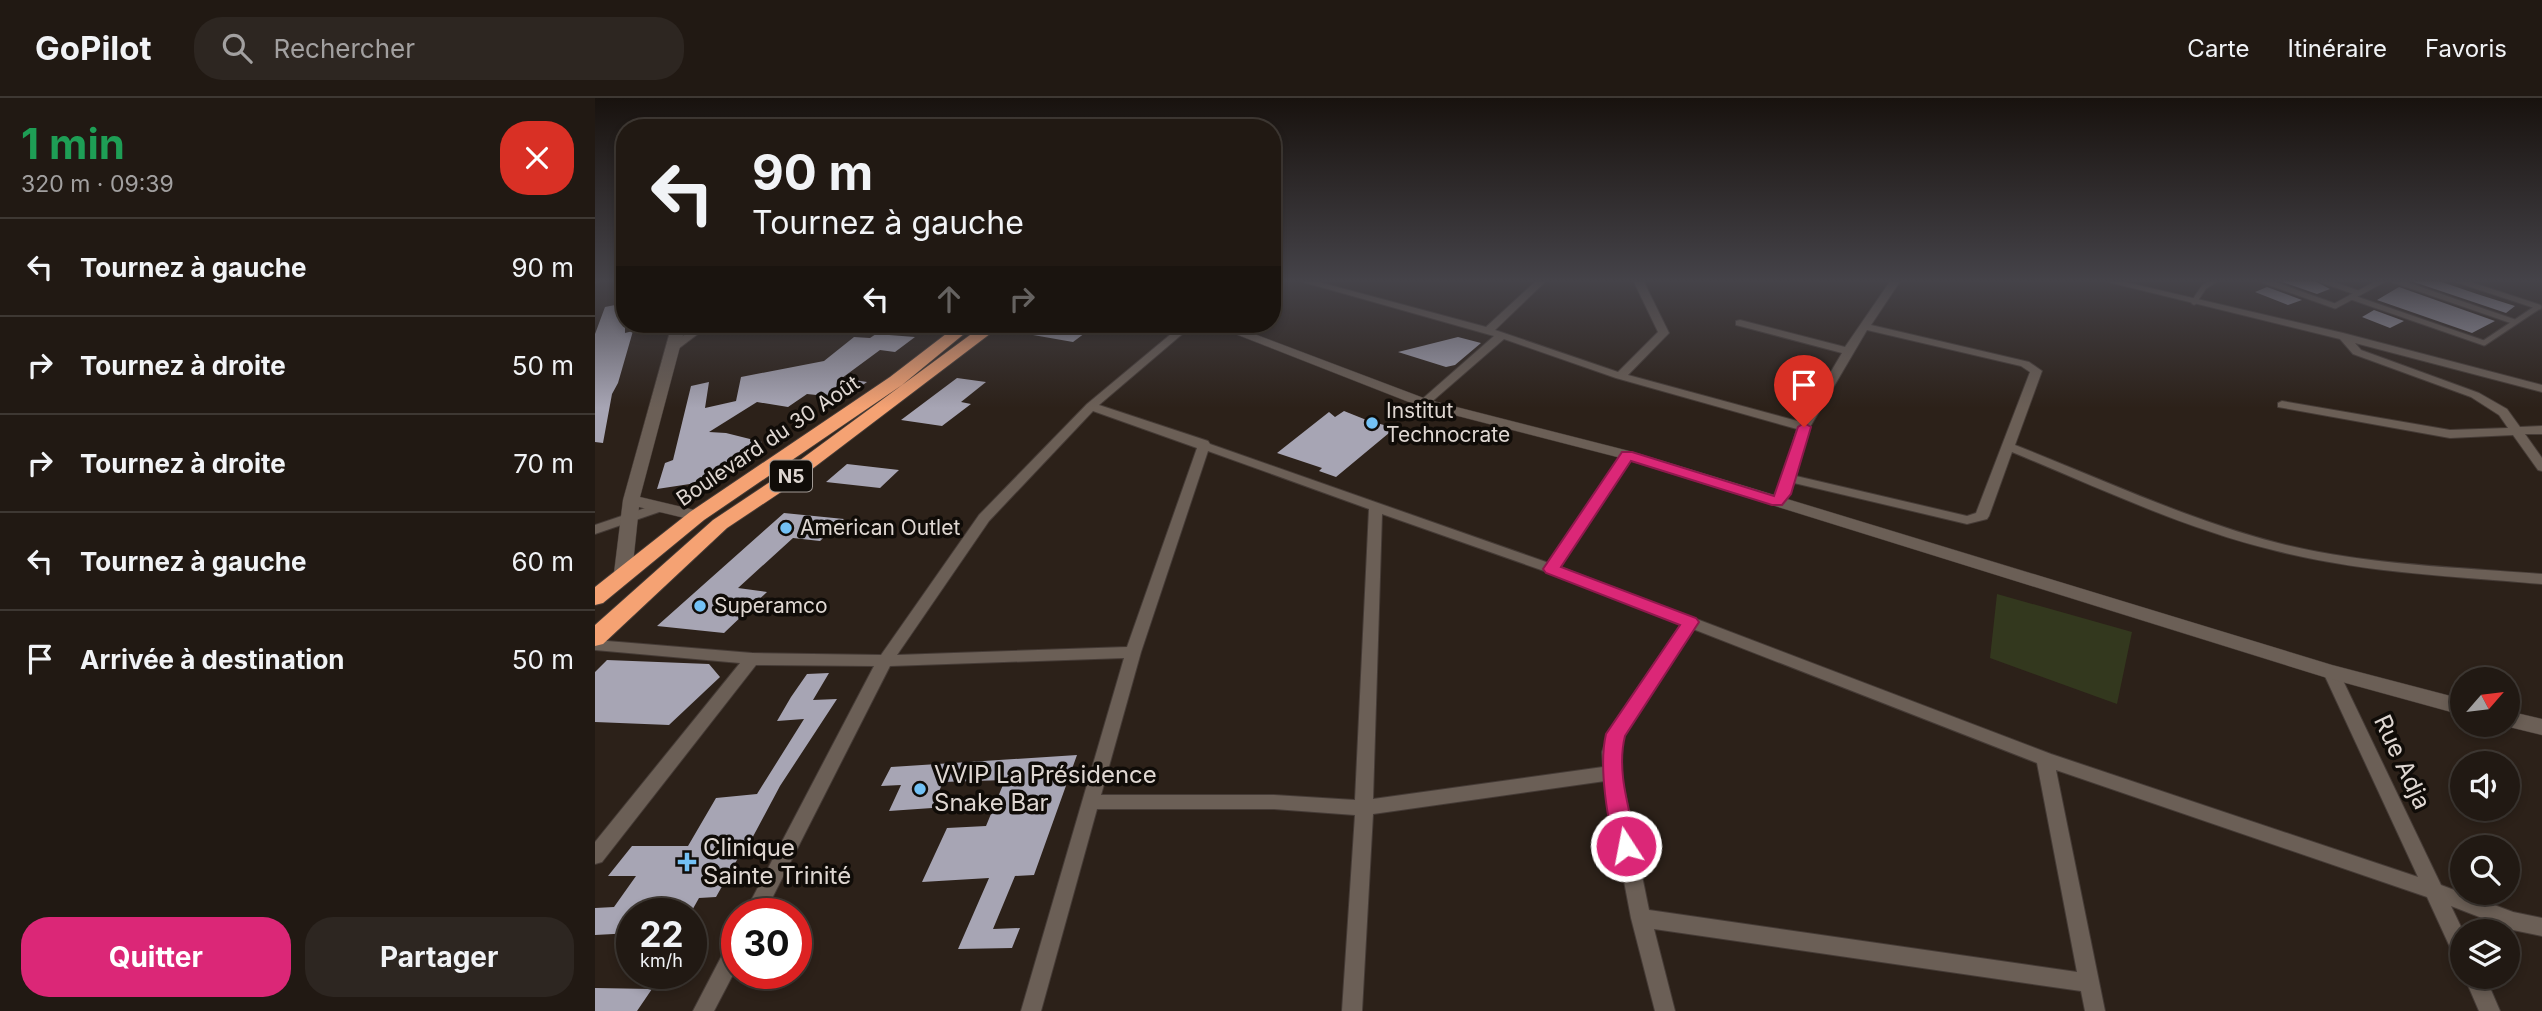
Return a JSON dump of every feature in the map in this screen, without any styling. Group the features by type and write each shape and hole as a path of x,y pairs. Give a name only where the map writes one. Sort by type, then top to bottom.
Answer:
{"highway":[{"name":"Boulevard du 30 Août","path":"595,598 697,516 897,381 957,333"},
{"name":"Boulevard du 30 Août","path":"595,638 720,524 791,477 983,333"},
{"path":"697,516 720,524"},
{"path":"623,573 654,582"}],"street":[{"path":"1456,323 1502,335 1620,376 1804,427"},
{"path":"1487,331 1496,323"},
{"path":"1620,376 1664,333 1659,323"},
{"path":"1740,323 1848,351"},
{"path":"1777,502 1784,494 1804,427 1866,323"},
{"path":"2284,323 2542,388"},
{"path":"1788,478 1967,520 1982,516 2036,371 2025,364 1864,326"},
{"path":"623,573 630,509 677,333"},
{"path":"674,347 693,333"},
{"path":"762,898 885,661 984,518 1091,406 1178,333"},
{"path":"1241,333 1424,403 1627,455 2331,672 2450,705"},
{"path":"1424,403 1502,335"},
{"path":"2342,336 2357,352 2475,395 2503,412 2515,433 2542,467"},
{"path":"2282,405 2450,434 2542,430"},
{"path":"1091,406 1552,569 2045,759 2513,920 2542,927"},
{"path":"1031,1011 1133,652 1204,444"},
{"path":"2007,446 2228,532 2278,547 2390,565 2542,579"},
{"path":"1552,569 1627,455"},
{"path":"1352,1011 1364,808 1376,506"},
{"path":"595,530 630,509 657,508 697,516"},
{"path":"1665,1011 1641,918 1612,774 1611,752 1616,734 1690,622"},
{"path":"595,645 752,659 885,661 1133,652"},
{"path":"595,856 752,659"},
{"name":"Rue Adja","path":"2331,672 2450,925"},
{"path":"2520,722 2542,727"},
{"path":"2045,759 2095,1011"},
{"path":"1089,802 1274,802 1364,808 1612,774"},
{"path":"1641,918 2089,983"},
{"path":"703,1011 721,977"},
{"path":"2480,989 2490,1011"}],"lane":[{"path":"2425,323 2484,343 2514,323"}],"green space":[{"path":"1997,594 2132,632 2117,704 1990,658"}],"building":[{"path":"599,323 616,323 616,333 632,333 618,383 612,394 603,443 595,442 595,334"},
{"path":"2376,323 2401,323 2390,328"},
{"path":"2442,323 2492,323 2472,333"},
{"path":"1022,333 1085,333 1073,342"},
{"path":"876,334 915,337 895,352 880,350 842,378 867,382 845,398 807,394 788,407 757,402 709,432 726,433 762,442 703,482 657,489 665,463 673,460 691,386 709,382 705,408 736,401 741,377 824,361 854,337 870,338"},
{"path":"1458,337 1481,343 1455,365 1446,367 1398,352"},
{"path":"957,378 986,382 961,402 971,404 942,426 901,420"},
{"path":"1344,411 1395,428 1336,477 1319,471 1322,468 1277,453 1329,412 1335,417"},
{"path":"847,464 899,470 880,488 826,482"},
{"path":"784,513 844,519 820,541 793,538 738,588 767,592 724,633 657,626"},
{"path":"607,660 709,664 720,677 669,725 595,722 595,672"},
{"path":"829,673 813,700 837,699 780,786 749,844 746,844 716,897 620,898 636,876 608,876 632,846 688,846 716,798 757,794 804,719 777,721 807,674"},
{"path":"1077,755 1034,875 1015,876 993,929 1020,928 1012,948 958,949 989,878 922,882 947,828 986,826 1005,780 943,782 932,808 889,811 901,785 881,786 891,767"},
{"path":"616,904 616,934 595,935 595,908 614,907"},
{"path":"595,988 652,989 637,1011 595,1011"}],"place":[{"name":"Institut Technocrate","path":"1372,423"},
{"name":"American Outlet","path":"786,528"},
{"name":"Superamco","path":"700,606"},
{"name":"VVIP La Présidence Snake Bar","path":"920,789"},
{"name":"Clinique Sainte Trinité","path":"687,862"}],"route":[{"path":"1626,846 1612,774 1611,752 1616,734 1690,622 1552,569 1627,455 1777,502 1784,494 1804,427"}]}
